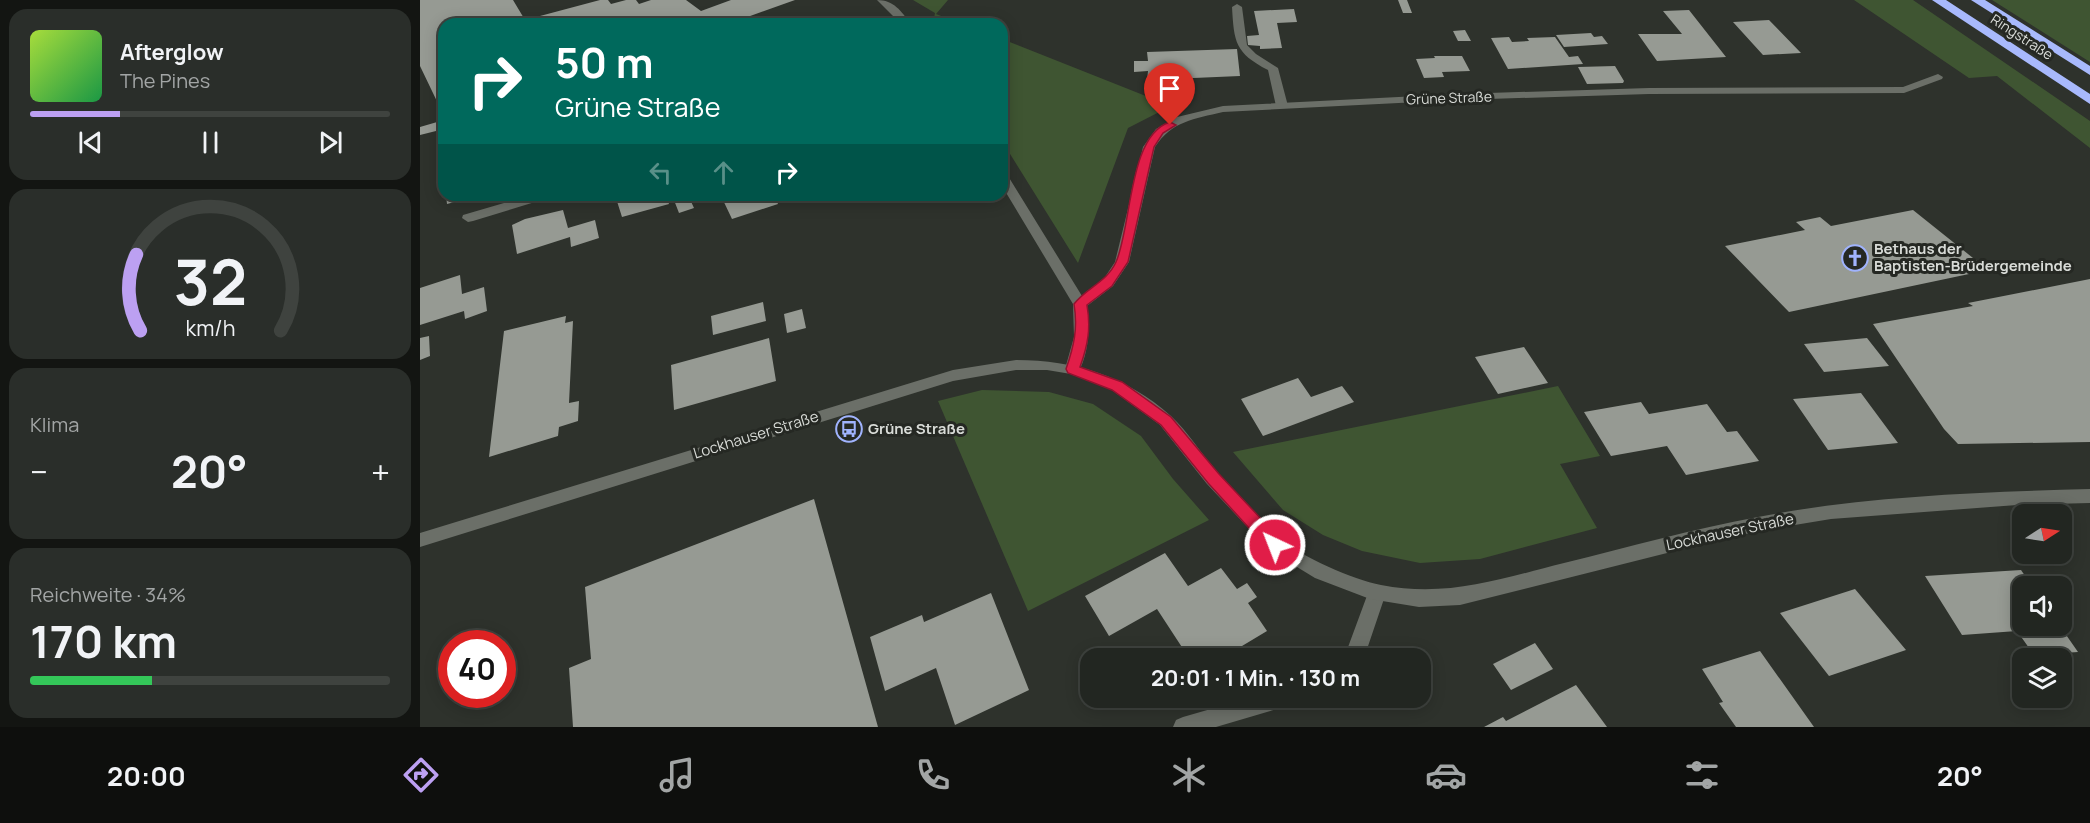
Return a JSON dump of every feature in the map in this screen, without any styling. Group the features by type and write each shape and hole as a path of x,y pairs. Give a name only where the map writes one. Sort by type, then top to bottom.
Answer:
{"highway":[{"name":"Ringstraße","path":"1938,0 2090,100"},
{"name":"Ringstraße","path":"1977,0 2090,71"}],"street":[{"path":"882,0 901,18"},
{"path":"1237,7 1238,39 1251,58 1273,68 1282,106"},
{"name":"Grüne Straße","path":"1080,304 1108,283 1122,262 1149,147 1160,131 1181,119 1223,109 1458,97 1637,91 1904,90 1938,77"},
{"path":"1008,186 1080,304 1084,326 1081,345 1072,369"},
{"path":"468,218 524,201"},
{"name":"Lockhauser Straße","path":"420,540 953,376 1016,365 1047,365 1072,369 1117,386 1166,421 1214,479 1275,545 1321,572 1377,593 1419,599 1460,597 1675,543 1758,524 1831,512 2005,499 2090,496"},
{"path":"1358,648 1377,593"},
{"path":"1183,727 1247,708"}],"green space":[{"path":"913,0 948,0 936,14 946,18 934,18 935,13"},
{"path":"1854,0 1913,0 2090,121 2090,148 1997,76 1969,78"},
{"path":"1992,0 2090,0 2090,62"},
{"path":"1008,41 1171,106 1128,128 1078,263 1008,151"},
{"path":"1558,386 1600,456 1560,464 1597,528 1480,559 1420,563 1362,551 1323,535 1283,510 1233,452"},
{"path":"982,390 1049,392 1093,404 1141,436 1173,479 1209,520 1028,611 938,401"}],"building":[{"path":"420,0 513,0 524,18 438,18 438,104 420,66"},
{"path":"600,0 608,0 611,4 636,0 639,4 651,0 686,0 701,11 731,0 795,0 745,18 532,18"},
{"path":"1398,0 1407,0 1412,13 1403,13"},
{"path":"1294,9 1297,22 1277,23 1282,48 1260,49 1260,46 1248,45 1247,36 1259,35 1254,11"},
{"path":"1689,10 1726,57 1657,61 1638,34 1682,34 1663,11"},
{"path":"1769,20 1801,53 1763,55 1733,22"},
{"path":"1465,30 1471,41 1458,41 1453,31"},
{"path":"1591,33 1594,37 1602,36 1608,44 1564,47 1556,35"},
{"path":"1509,37 1512,42 1529,41 1527,38 1555,37 1569,57 1578,56 1583,64 1508,69 1491,38"},
{"path":"1237,49 1240,76 1147,80 1148,71 1134,72 1134,61 1148,61 1147,52"},
{"path":"1434,56 1462,56 1470,71 1442,72 1444,77 1424,78 1416,59 1435,58"},
{"path":"1615,66 1623,83 1587,84 1578,67"},
{"path":"438,122 438,130 420,135 420,127"},
{"path":"617,201 668,201 669,204 622,217"},
{"path":"674,201 691,201 694,208 679,213"},
{"path":"723,201 777,201 778,204 732,219"},
{"path":"563,210 568,228 595,220 599,238 571,247 570,237 517,254 512,225 525,219"},
{"name":"Bethaus der Baptisten-Brüdergemeinde","path":"1913,210 1988,270 1789,312 1725,246 1805,230 1796,222 1820,217 1831,226"},
{"path":"460,275 462,294 484,287 487,311 465,319 464,311 420,325 420,288"},
{"path":"2090,279 2090,442 1958,444 1944,429 1873,324 1973,306 1968,303"},
{"path":"763,302 766,321 713,335 711,316"},
{"path":"802,309 806,328 787,333 784,314"},
{"path":"566,316 565,323 573,321 569,403 579,401 578,421 559,427 558,436 489,457 504,331"},
{"path":"429,336 430,356 420,360 420,338"},
{"path":"769,338 776,381 674,410 671,365"},
{"path":"1867,338 1889,366 1824,372 1804,344"},
{"path":"1524,347 1548,383 1498,394 1475,357"},
{"path":"1298,378 1311,397 1342,386 1354,402 1263,436 1241,399"},
{"path":"1861,393 1898,443 1828,450 1793,399"},
{"path":"1641,402 1649,414 1707,404 1727,432 1737,431 1759,461 1686,475 1667,446 1611,456 1584,412"},
{"path":"814,499 878,727 573,727 569,668 591,659 585,587"},
{"path":"1165,553 1188,586 1221,568 1237,589 1247,583 1257,597 1248,603 1267,631 1239,648 1182,648 1157,609 1109,636 1085,596"},
{"path":"2021,570 2025,576 2012,576 2012,631 1962,635 1925,576"},
{"path":"1855,589 1906,650 1829,676 1780,613"},
{"path":"991,593 1029,690 955,725 936,668 885,691 870,637 922,615 924,622"},
{"path":"2021,636 2067,636 2078,652 2072,652 2072,648 2029,648"},
{"path":"1535,643 1553,669 1511,690 1493,664"},
{"path":"1760,651 1814,727 1736,727 1719,703 1723,702 1702,669"},
{"path":"1576,685 1607,727 1484,727 1503,717 1506,721"}],"place":[{"name":"Bethaus der Baptisten-Brüdergemeinde","path":"1855,258"},
{"name":"Grüne Straße","path":"849,429"}],"route":[{"path":"1170,125 1160,131 1149,147 1122,262 1108,283 1080,304 1084,326 1081,345 1072,369 1117,386 1146,404 1166,421 1214,479 1275,545"}]}
